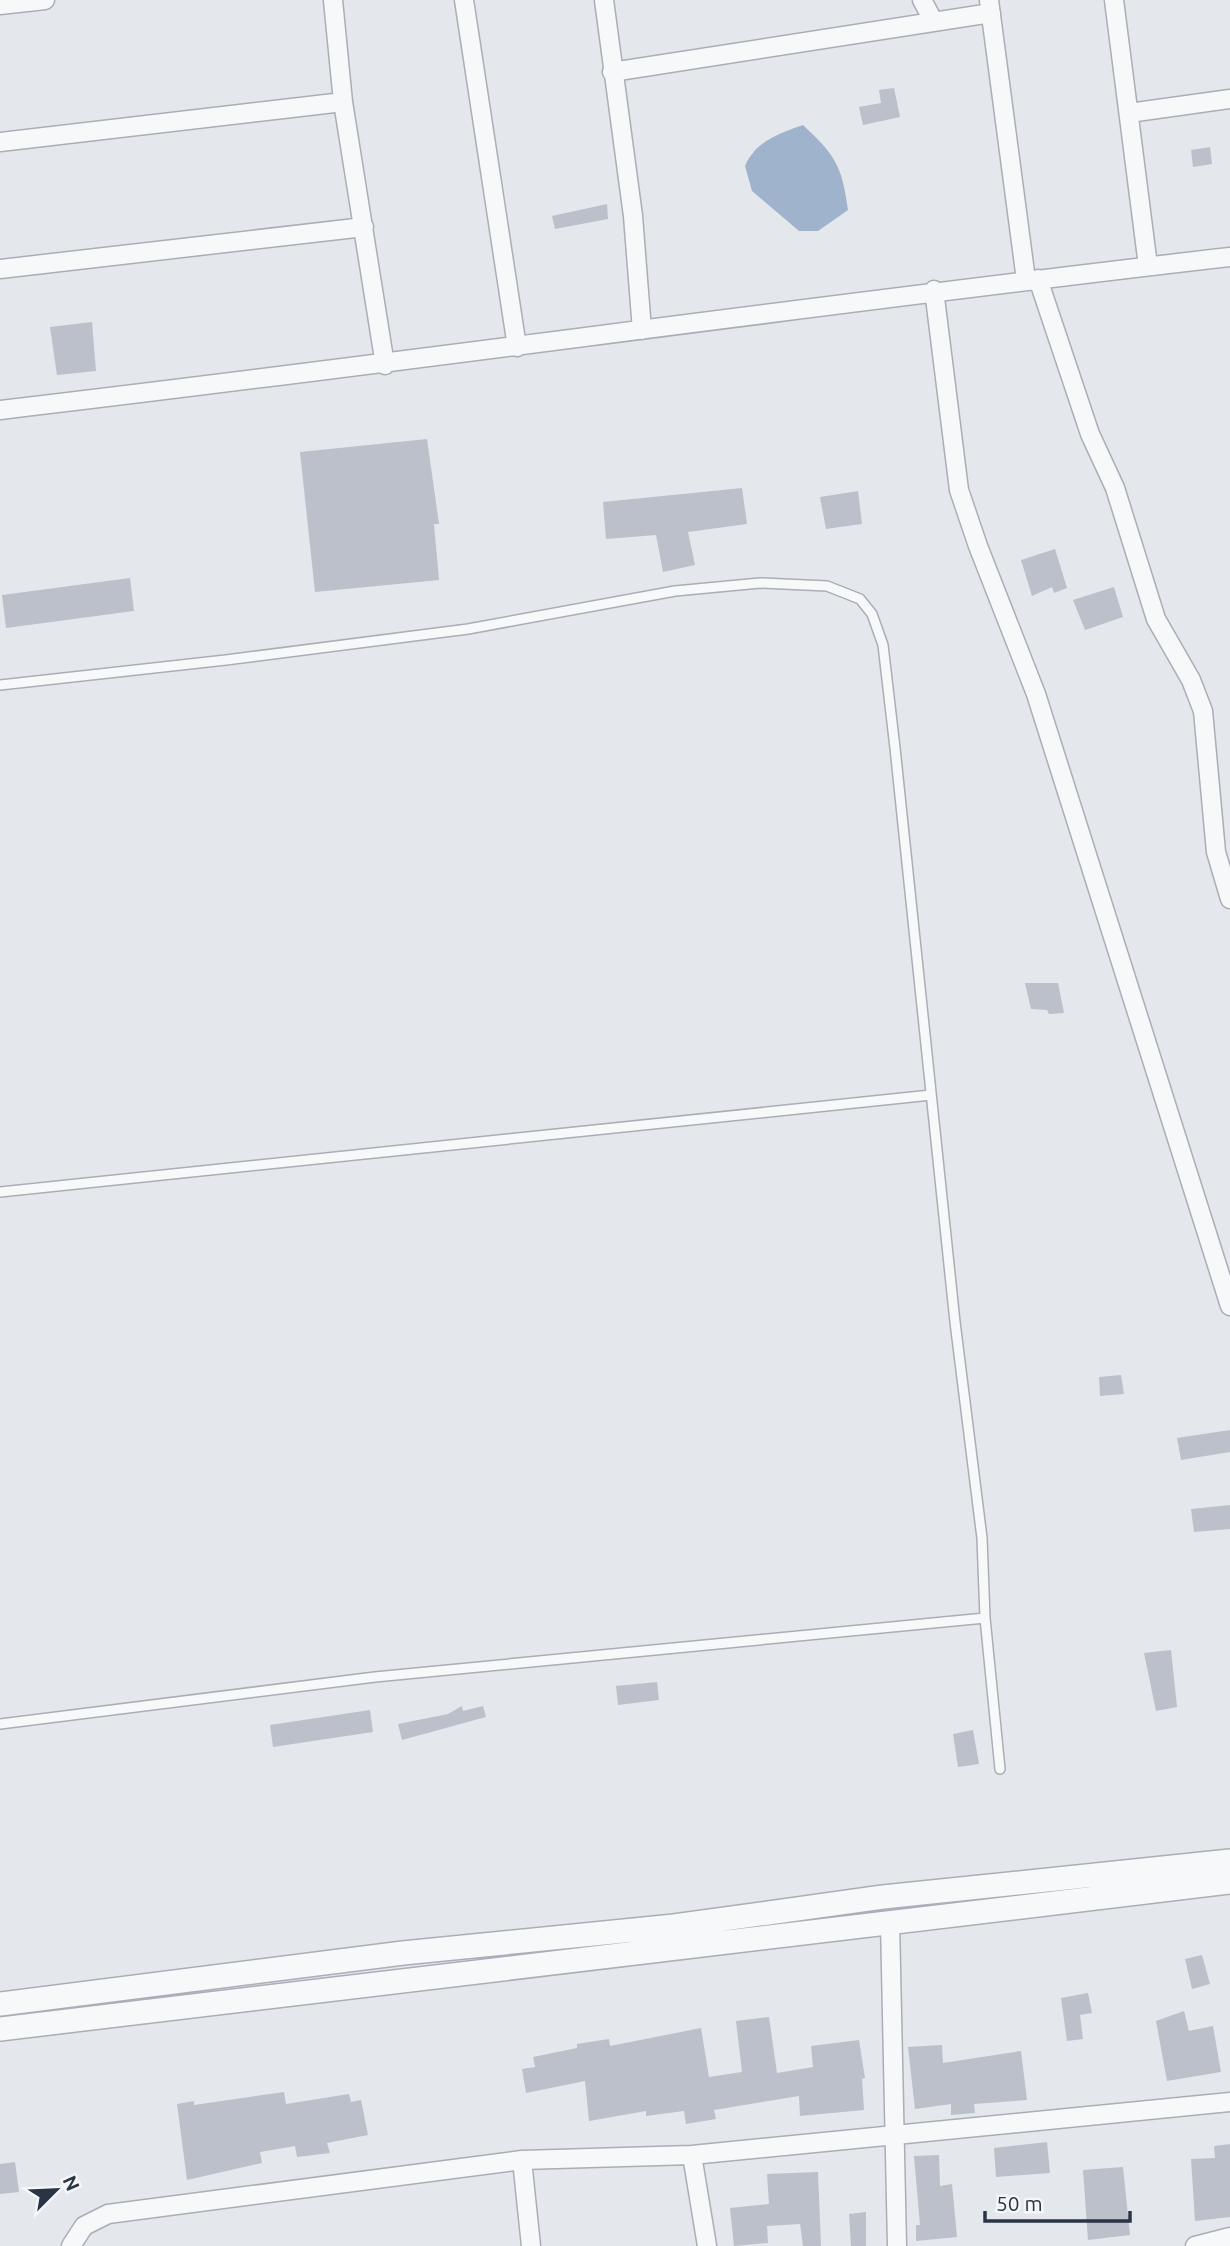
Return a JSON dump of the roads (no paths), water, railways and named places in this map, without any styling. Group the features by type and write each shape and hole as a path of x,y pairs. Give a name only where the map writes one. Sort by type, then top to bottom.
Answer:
{"street":[{"path":"0,5 45,0"},
{"path":"333,0 343,103 385,365"},
{"path":"464,0 517,347"},
{"path":"604,0 633,216 642,330"},
{"path":"922,0 934,22"},
{"path":"1114,0 1148,266"},
{"path":"612,72 934,22 990,7 1032,279 1090,434 1115,488 1156,619 1191,680 1203,711 1216,852 1230,899"},
{"path":"1129,113 1230,99"},
{"path":"0,142 343,103"},
{"path":"0,269 364,227"},
{"path":"0,410 385,365 934,290 1230,257"},
{"path":"934,290 959,490 1036,694 1229,1300"},
{"path":"0,2004 403,1953 674,1926 883,1897 1230,1861"},
{"path":"0,2028 383,1982 664,1952 1230,1882"},
{"path":"890,1922 897,2246"},
{"path":"71,2246 84,2226 108,2214 522,2160 692,2155 1230,2102"},
{"path":"692,2155 706,2246"},
{"path":"522,2160 531,2246"},
{"path":"1195,2246 1230,2237"}],"lane":[{"path":"0,685 468,629 674,591 760,583 827,586 860,599 872,614 883,645 982,1538 985,1618 1000,1769"},
{"path":"0,1192 931,1095"},
{"path":"0,1724 375,1677 985,1618"}],"water":[{"path":"803,125 830,153 840,171 848,210 818,231 799,231 752,191 745,166 762,144"}]}
